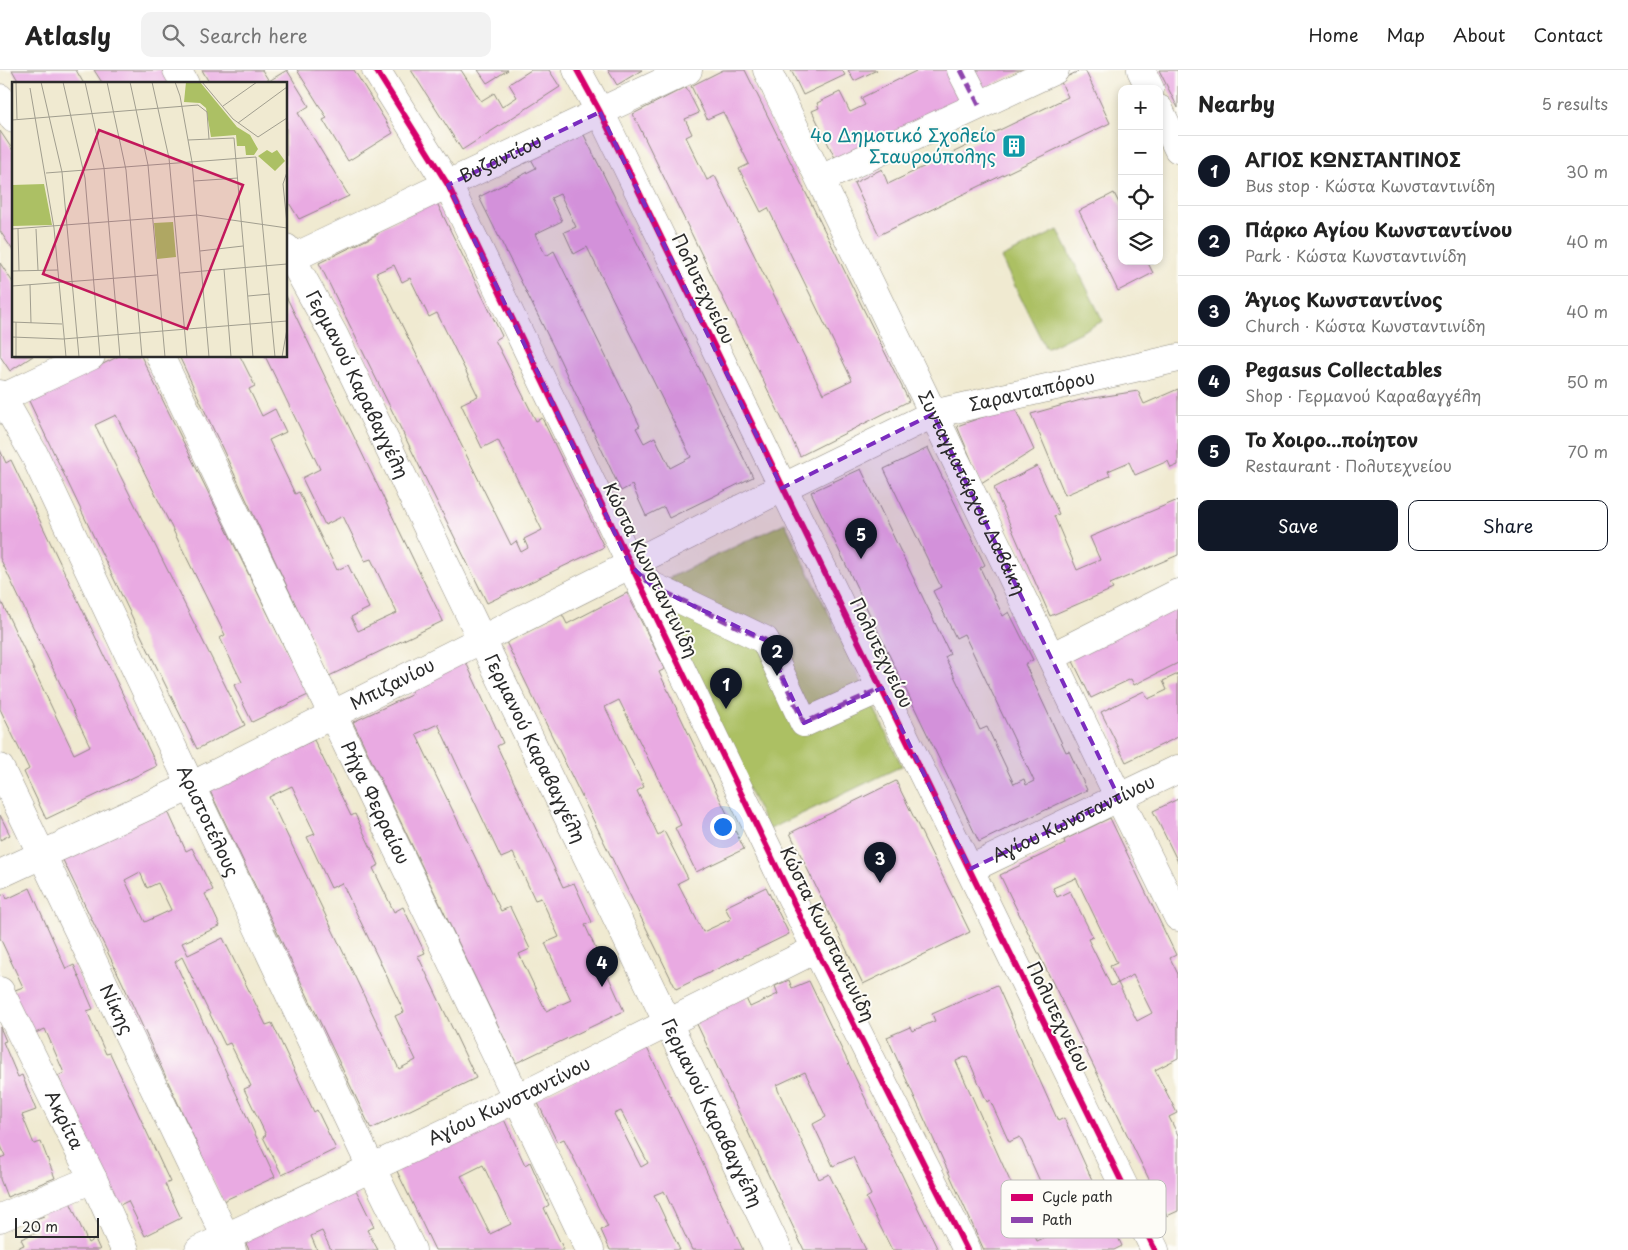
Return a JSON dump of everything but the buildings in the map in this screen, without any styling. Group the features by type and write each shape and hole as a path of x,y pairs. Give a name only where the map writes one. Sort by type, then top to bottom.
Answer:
{"street":[{"path":"177,70 184,82"},
{"name":"Κώστα Κωνσταντινίδη","path":"376,70 448,185 816,949 967,1250"},
{"name":"Πολυτεχνείου","path":"577,70 600,112 1121,1180"},
{"name":"Βυζαντίου","path":"288,256 448,185 688,70"},
{"name":"Συνταγματάρχου Δαβάκη","path":"767,70 1119,798 1178,916"},
{"path":"961,70 979,105"},
{"path":"821,179 1055,70"},
{"path":"1141,70 1148,85"},
{"path":"0,98 12,117"},
{"path":"1163,117 1178,149"},
{"name":"Γερμανού Καραβαγγέλη","path":"288,256 334,335 666,1023 778,1250"},
{"path":"1,397 87,358"},
{"name":"Ρήγα Φερραίου","path":"161,358 590,1250"},
{"name":"Σαρανταπόρου","path":"782,488 933,414 1178,358"},
{"name":"Αριστοτέλους","path":"1,397 34,454 412,1250"},
{"name":"Μπιζανίου","path":"0,874 191,786 782,488"},
{"path":"630,565 652,586 765,640 804,723 882,688"},
{"path":"1051,657 1178,593"},
{"name":"Νίκης","path":"0,768 229,1244"},
{"name":"Αγίου Κωνσταντίνου","path":"970,869 1178,769"},
{"name":"Αγίου Κωνσταντίνου","path":"199,1250 229,1244 371,1167 518,1098 816,949"},
{"name":"Ακρίτα","path":"0,991 93,1179 125,1250"},
{"path":"0,1218 93,1179"},
{"name":"Πολυτεχνείου","path":"1149,1238 1155,1250"}],"highlighted area":[{"path":"600,112 782,488 933,414 1119,798 970,869 882,688 804,723 765,640 652,586 630,565 448,185"}],"green space":[{"path":"1058,230 1103,321 1046,349 1001,258"},
{"path":"785,523 902,766 768,830 652,586"}],"marked path":[{"path":"961,70 979,105"},
{"path":"641,575 652,586 765,640 804,723 882,688"}],"cycle path":[{"path":"376,70 448,185 816,949 967,1250"},
{"path":"577,70 600,112 1121,1180"},
{"path":"1149,1238 1155,1250"}],"place":[{"name":"4ο Δημοτικό Σχολείο Σταυρούπολης","path":"1014,146"},
{"name":"Το Χοιρο...ποίητον","path":"861,559"},
{"name":"Πάρκο Αγίου Κωνσταντίνου","path":"777,676"},
{"name":"ΑΓΙΟΣ ΚΩΝΣΤΑΝΤΙΝΟΣ","path":"726,709"},
{"name":"Άγιος Κωνσταντίνος","path":"880,883"},
{"name":"Pegasus Collectables","path":"602,987"}]}
